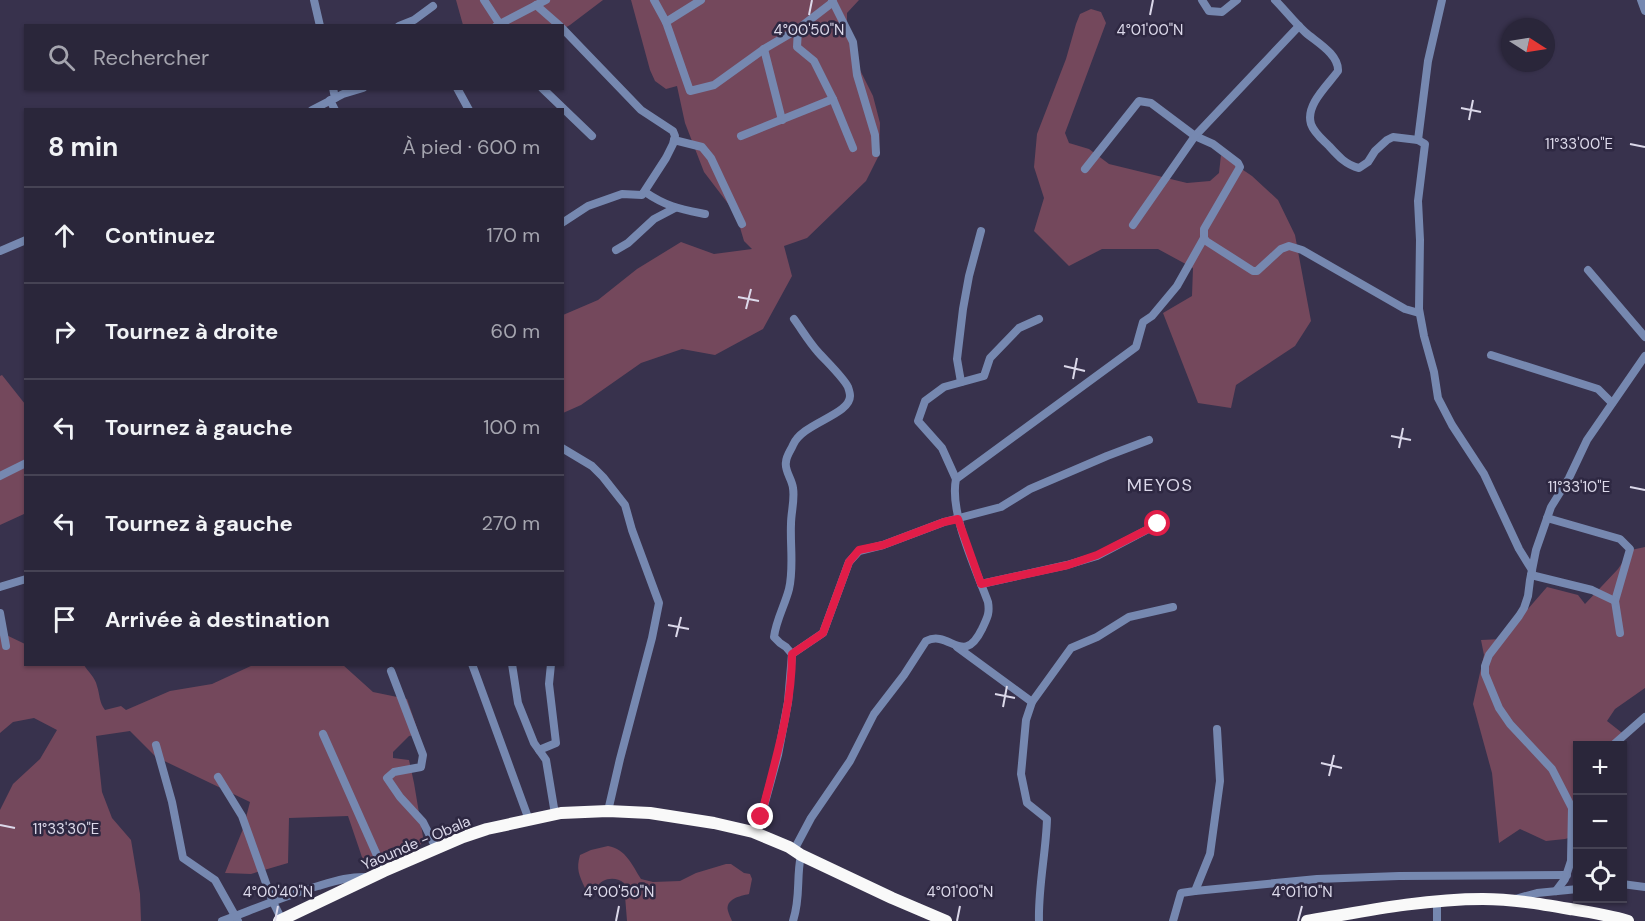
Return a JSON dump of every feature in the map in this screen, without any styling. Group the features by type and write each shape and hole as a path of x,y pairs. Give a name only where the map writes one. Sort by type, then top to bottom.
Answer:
{"highway":[{"name":"Yaounde - Obala","path":"281,920 436,848 487,829 555,814 608,811 650,813 753,831 931,918 946,921"},
{"path":"1307,921 1437,901 1486,899 1547,905 1628,921"}],"street":[{"path":"314,0 320,24"},
{"path":"484,0 498,24 540,2 558,24"},
{"path":"654,0 666,22 690,91 714,85 764,49 798,29 832,1 853,42 857,75 875,135 876,153"},
{"path":"666,22 700,0"},
{"path":"1202,0 1209,11 1222,12 1237,0"},
{"path":"1275,0 1331,55 1338,66 1338,71 1313,103 1310,115 1311,125 1335,152 1349,165 1359,168 1368,162 1381,146 1393,138 1418,140 1425,144 1418,201 1419,313 1438,398 1452,425 1484,474 1531,572 1592,590 1615,601"},
{"path":"1418,140 1428,61 1442,0"},
{"path":"1641,0 1645,11"},
{"path":"404,24 414,20 433,6"},
{"path":"1133,225 1195,136 1299,26"},
{"path":"798,29 798,47 814,61 853,148"},
{"path":"564,30 641,110 673,131 675,136 666,158 642,195 622,194 588,206 564,222"},
{"path":"764,49 782,120"},
{"path":"315,108 333,96 356,90"},
{"path":"458,90 468,108"},
{"path":"545,90 563,108"},
{"path":"741,136 833,99"},
{"path":"956,479 1136,346 1143,322 1152,316 1177,286 1204,238 1204,229 1240,167 1213,144 1195,136 1151,103 1139,101 1085,169"},
{"path":"564,109 592,136"},
{"path":"674,141 702,147 711,158 742,224"},
{"path":"645,192 658,201 675,208 705,214"},
{"path":"616,250 654,219 675,208"},
{"path":"961,382 957,359 963,309 981,231"},
{"path":"1204,238 1215,248 1253,271 1257,271 1281,249 1289,246 1302,250 1405,309 1419,313"},
{"path":"0,251 24,241"},
{"path":"1588,270 1645,337"},
{"path":"753,831 761,817 778,755 788,702 792,654 774,637 776,624 790,587 792,565 791,521 794,503 793,487 786,461 801,432 829,418 847,405 850,397 847,386 816,350 794,319"},
{"path":"956,646 964,648 975,642 989,611 988,602 958,519 954,488 956,479 942,448 918,421 925,401 944,387 984,376 990,358 1019,328 1039,319"},
{"path":"1491,356 1598,390 1612,403"},
{"path":"1573,805 1552,769 1510,724 1499,708 1485,674 1485,666 1489,655 1524,608 1531,572 1551,507 1565,485 1587,440 1645,356"},
{"path":"792,654 823,633 849,562 859,550 883,545 944,522 1001,507 1030,489 1149,440"},
{"path":"564,449 592,466 625,505 659,603 608,811"},
{"path":"0,476 24,465"},
{"path":"1547,518 1620,539 1630,549 1615,601 1620,633"},
{"path":"981,584 1068,565 1097,555 1158,524"},
{"path":"0,587 24,580"},
{"path":"1039,921 1038,900 1047,819 1027,803 1021,774 1026,720 1032,702 1071,648 1097,637 1129,617 1173,607"},
{"path":"0,613 6,645"},
{"path":"793,921 798,906 798,852 811,818 850,761 874,714 904,675 926,641 944,639 1032,702"},
{"path":"473,666 529,820"},
{"path":"512,666 518,703 534,743 546,760 555,814"},
{"path":"539,750 556,743 549,684 551,666"},
{"path":"391,671 423,754 421,767 394,772 387,778 400,797 423,822 436,848"},
{"path":"1618,741 1645,717"},
{"path":"1195,891 1210,854 1218,801 1220,781 1217,729"},
{"path":"323,734 384,871"},
{"path":"156,745 172,802 183,858 215,880 237,918"},
{"path":"218,777 242,816 281,920"},
{"path":"1556,891 1571,861 1573,834"},
{"path":"1173,921 1181,893 1195,891 1317,879 1566,875"},
{"path":"222,921 237,918 272,900 336,880 358,876 372,878"},
{"path":"1627,885 1645,887"},
{"path":"1509,900 1537,893 1573,889"},
{"path":"1437,901 1437,921"}],"shaded area":[{"path":"456,0 603,0 564,28 564,24 463,24"},
{"path":"631,0 859,0 847,13 847,25 852,54 873,96 880,123 879,155 866,181 807,238 784,246 792,276 763,329 715,355 682,349 641,363 581,405 564,413 564,315 598,300 637,269 681,242 714,254 752,249 744,241 736,214 704,172 685,123 677,86 666,89 655,81"},
{"path":"1091,9 1101,12 1106,23 1065,133 1069,143 1089,149 1109,164 1187,183 1210,181 1219,173 1221,155 1252,176 1278,200 1295,235 1311,321 1295,346 1236,385 1231,408 1198,403 1163,313 1192,296 1193,268 1158,249 1102,249 1069,266 1034,231 1044,198 1034,167 1037,134 1066,59 1080,14"},
{"path":"2,375 24,403 24,514 0,525 0,376"},
{"path":"1645,547 1645,688 1615,709 1607,721 1626,736 1619,741 1573,741 1573,837 1546,841 1520,829 1499,843 1492,773 1473,704 1484,655 1481,640 1502,639 1547,587 1578,595 1585,604 1618,569 1631,550"},
{"path":"0,632 24,644 24,666 85,666 95,680 105,710 121,706 126,710 170,691 212,684 251,666 344,666 373,692 407,699 419,734 409,736 393,752 393,758 409,760 424,843 365,866 348,816 289,818 288,863 251,874 225,873 243,829 250,802 156,757 130,731 96,736 102,792 112,818 131,840 140,894 141,921 0,921 0,810 13,784 40,759 57,730 34,718 13,722 0,733"},
{"path":"608,846 624,854 641,879 653,882 680,881 696,873 731,864 744,873 750,874 752,879 749,894 734,899 729,904 728,911 732,921 627,921 624,883 617,879 609,879 596,888 585,888 579,872 580,855"}],"district":[{"name":"MEYOS","path":"1160,485"}],"route":[{"path":"761,817 778,755 788,702 792,654 823,633 849,562 859,550 883,545 958,519 981,584 1068,565 1097,555 1158,524"}]}
